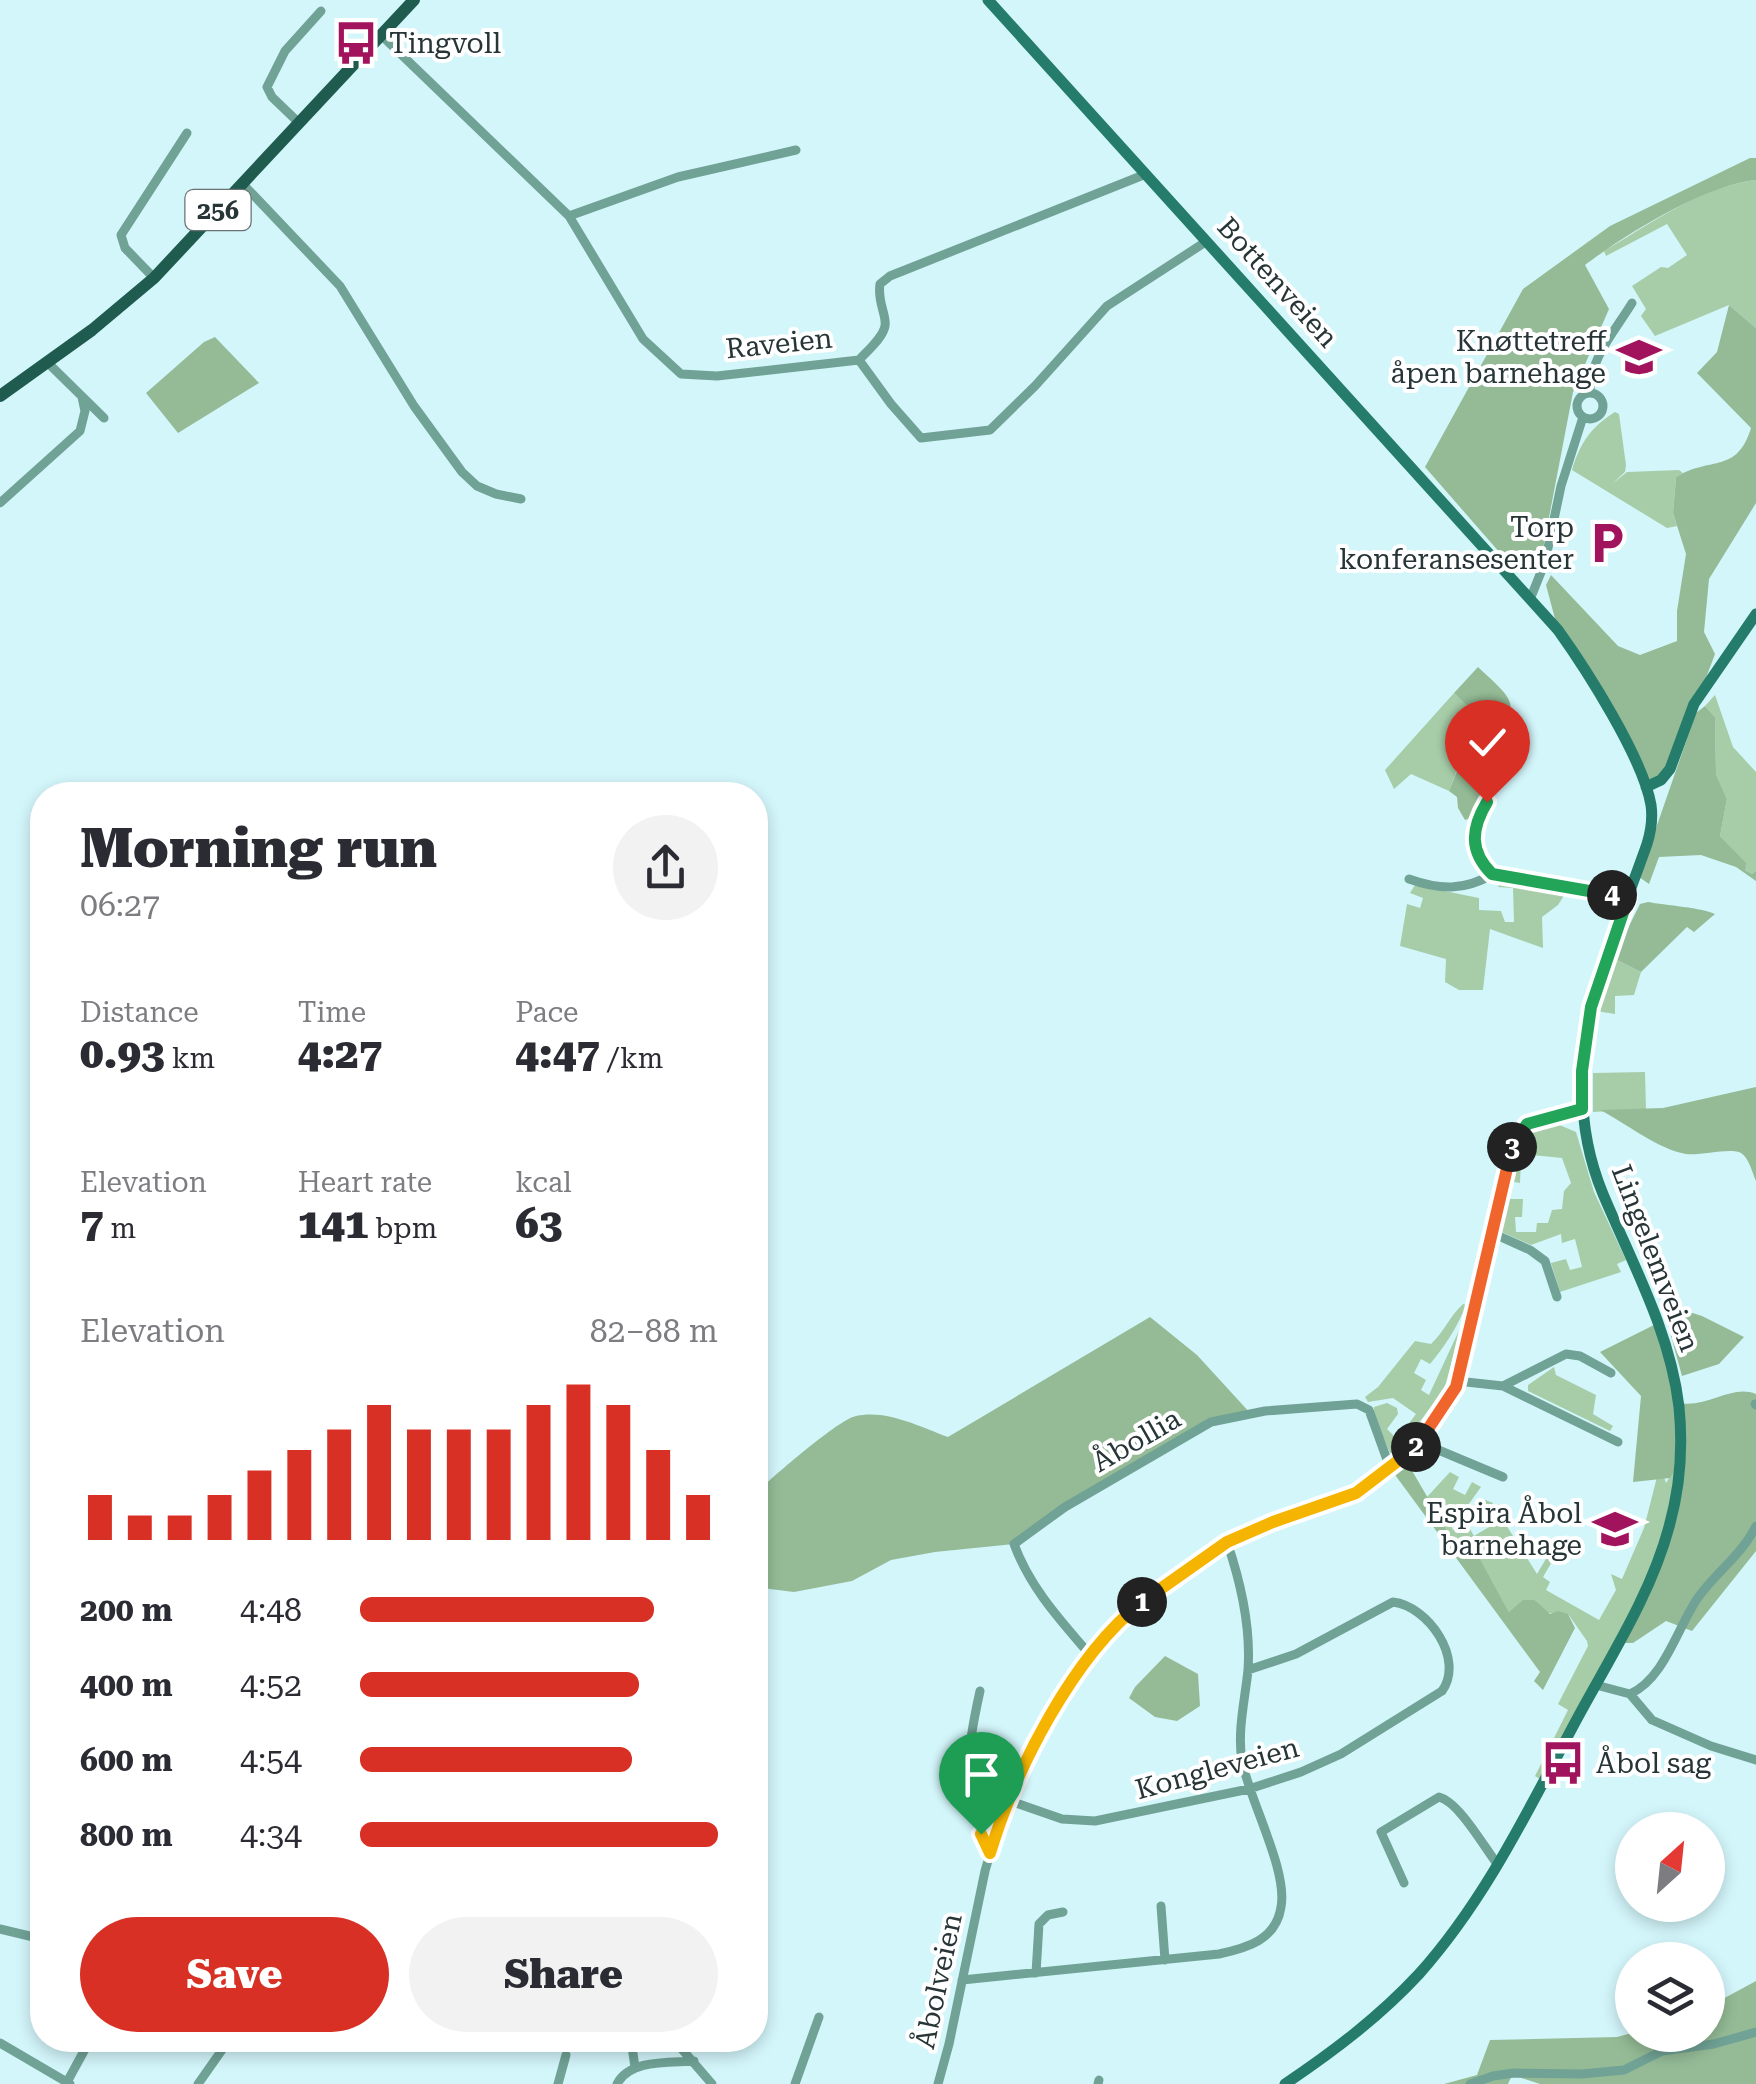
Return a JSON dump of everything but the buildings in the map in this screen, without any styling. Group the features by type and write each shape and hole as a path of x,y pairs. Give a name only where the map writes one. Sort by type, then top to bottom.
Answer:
{"main road":[{"name":"256","path":"0,396 110,316 154,278 414,0"},
{"name":"Bottenveien","path":"988,0 1530,597 1583,666 1646,787"},
{"path":"1646,787 1661,780 1670,769 1694,704 1756,614"},
{"name":"Lingelemveien","path":"1288,2083 1385,2010 1443,1944 1498,1865 1636,1610 1662,1551 1677,1491 1681,1446 1678,1403 1664,1343 1601,1190 1583,1114 1582,1071 1591,1007 1652,822 1646,787"}],"street":[{"path":"298,122 272,98 267,87 284,51 322,11"},
{"name":"Raveien","path":"380,34 569,216 642,339 681,374 717,376 859,360 920,438 990,430 1107,306 1206,241"},
{"path":"154,278 126,248 121,235 187,133"},
{"path":"569,216 678,177 796,150"},
{"path":"859,360 884,330 886,321 879,308 878,294 880,284 890,276 1146,174"},
{"path":"242,183 340,286 424,422 462,472 477,486 521,499"},
{"path":"1590,392 1596,360 1632,303"},
{"path":"47,362 104,418"},
{"path":"1590,392 1600,397 1602,410 1597,417 1584,417 1578,411 1581,396 1590,392"},
{"path":"0,503 80,430 85,412 82,397"},
{"path":"1530,597 1545,562 1561,486 1584,417"},
{"path":"1487,802 1473,836 1480,862 1492,874 1628,898"},
{"path":"1409,878 1456,889 1475,885 1492,874"},
{"name":"Åbolveien","path":"938,2084 990,1853 1007,1800 1038,1740 1090,1656 1134,1608 1174,1576 1227,1542 1356,1493 1421,1440 1457,1381 1514,1142 1527,1124 1583,1114"},
{"path":"1492,1234 1545,1261 1557,1298"},
{"path":"1503,1386 1566,1354 1580,1356 1611,1373"},
{"path":"1457,1381 1503,1386 1618,1442"},
{"name":"Åbollia","path":"1090,1656 1040,1596 1023,1570 1014,1544 1065,1507 1211,1422 1265,1411 1357,1404 1369,1410 1390,1468"},
{"path":"1421,1440 1503,1477"},
{"path":"1630,1694 1652,1678 1698,1598 1732,1561 1756,1526"},
{"path":"962,1980 1241,1949 1259,1942 1277,1920 1283,1894 1280,1878 1249,1789 1240,1742 1249,1646 1244,1604 1227,1542"},
{"name":"Kongleveien","path":"1007,1800 1062,1819 1095,1821 1249,1789 1340,1754 1442,1691 1451,1675 1440,1637 1425,1617 1404,1603 1393,1602 1296,1654 1248,1670"},
{"path":"1596,1685 1630,1694 1652,1720 1711,1746 1756,1760"},
{"path":"980,1691 966,1776 990,1853"},
{"path":"1404,1883 1381,1832 1438,1797 1456,1808 1498,1865"},
{"path":"1161,1906 1165,1960"},
{"path":"1036,1972 1038,1924 1063,1912"},
{"path":"0,1929 30,1936"},
{"path":"796,2084 819,2017"},
{"path":"1470,2084 1514,2073 1624,2070 1662,2051 1714,2044 1756,2032"},
{"path":"0,2043 67,2083 84,2052"},
{"path":"198,2084 221,2052"},
{"path":"633,2052 635,2067"},
{"path":"685,2052 712,2084"},
{"path":"558,2084 566,2056"},
{"path":"617,2084 622,2075 635,2067 694,2061"}],"green space":[{"path":"1756,158 1756,180 1690,201 1585,265 1609,309 1573,392 1542,554 1530,571 1514,569 1425,467 1523,289 1610,226"},
{"path":"1756,180 1756,328 1729,305 1655,336 1641,316 1646,309 1632,286 1687,255 1667,224 1606,256 1604,251 1696,198"},
{"path":"1729,305 1756,328 1756,503 1709,579 1704,632 1715,654 1674,763 1647,786 1558,630 1546,585 1551,575 1618,646 1640,655 1677,641 1677,611 1686,554 1673,513 1676,477 1730,458 1745,442 1751,428 1697,373 1717,352"},
{"path":"215,337 259,383 178,433 146,393 204,342"},
{"path":"1615,412 1619,414 1626,465 1625,472 1612,484 1627,472 1679,470 1683,473 1676,477 1673,513 1677,526 1667,528 1572,470 1588,436"},
{"path":"1478,667 1507,697 1511,712 1502,753 1506,762 1500,778 1486,804 1465,820 1457,797 1449,791 1457,771 1449,757 1468,735 1470,708 1454,693"},
{"path":"1454,693 1470,707 1463,750 1449,791 1411,774 1394,789 1385,770"},
{"path":"1715,695 1733,747 1756,772 1756,871 1752,874 1720,836 1727,799 1716,774 1715,717 1705,706"},
{"path":"1705,706 1715,717 1716,774 1727,799 1720,836 1746,863 1745,870 1752,874 1756,871 1756,881 1736,867 1701,855 1659,857 1649,884 1639,877 1696,713"},
{"path":"1503,878 1567,891 1558,905 1542,917 1543,948 1490,929 1483,990 1459,990 1445,982 1446,959 1400,946 1407,904 1420,908 1423,898 1410,893 1415,885 1479,898 1479,910 1501,911 1505,922 1514,922 1513,888 1498,887"},
{"path":"1648,902 1715,914 1694,932 1687,927 1641,972 1613,958 1640,904"},
{"path":"1613,958 1641,972 1634,995 1615,996 1615,1014 1596,1011"},
{"path":"1645,1072 1646,1109 1593,1112 1593,1073"},
{"path":"1756,1087 1756,1181 1741,1153 1675,1151 1600,1110 1663,1108"},
{"path":"1550,1121 1576,1132 1594,1192 1626,1260 1617,1264 1621,1272 1560,1292 1551,1263 1566,1259 1570,1270 1582,1267 1575,1239 1562,1243 1561,1234 1531,1245 1497,1230 1502,1199 1523,1199 1522,1217 1515,1217 1516,1232 1536,1232 1537,1223 1548,1223 1552,1210 1562,1209 1564,1191 1571,1183 1562,1158 1532,1155 1531,1160 1521,1161 1520,1183 1508,1181 1517,1142 1529,1130"},
{"path":"1466,1305 1459,1321 1441,1350 1430,1364 1421,1359 1414,1373 1426,1380 1421,1390 1429,1395 1462,1324 1444,1390 1398,1450 1390,1453 1374,1407 1387,1403 1397,1408 1398,1414 1387,1429 1397,1439 1416,1414 1393,1398 1368,1402 1365,1397 1378,1387 1415,1341 1431,1344"},
{"path":"1680,1309 1744,1337 1719,1364 1682,1376 1668,1325"},
{"path":"1150,1317 1197,1355 1251,1414 1211,1422 1134,1466 1014,1544 891,1560 852,1581 794,1592 768,1589 768,1483 789,1464 835,1427 867,1414 903,1420 948,1437"},
{"path":"1658,1323 1678,1403 1690,1404 1738,1392 1756,1394 1756,1551 1692,1631 1666,1621 1633,1643 1618,1643 1652,1575 1678,1464 1670,1478 1633,1482 1641,1396 1600,1352"},
{"path":"1554,1367 1556,1375 1596,1395 1593,1414 1613,1426 1610,1431 1528,1391 1528,1385"},
{"path":"1404,1457 1456,1546 1469,1539 1509,1612 1523,1600 1535,1600 1550,1614 1568,1614 1575,1628 1543,1690 1534,1681 1540,1672 1390,1468"},
{"path":"1680,1461 1652,1575 1543,1781 1535,1776 1568,1710 1558,1704 1587,1641 1568,1614 1547,1613 1535,1600 1509,1612 1469,1540 1456,1546 1427,1497 1450,1472 1459,1477 1453,1489 1465,1495 1472,1482 1481,1487 1466,1508 1461,1505 1445,1514 1453,1530 1467,1524 1474,1536 1489,1527 1478,1508 1483,1499 1493,1503 1491,1508 1503,1514 1537,1574 1554,1545 1560,1548 1543,1577 1550,1582 1546,1590 1599,1620 1616,1590 1611,1574 1622,1579 1644,1528 1657,1477 1664,1477 1666,1483"},
{"path":"1165,1656 1198,1674 1200,1706 1177,1721 1155,1717 1129,1698"},
{"path":"1756,1981 1756,2084 1540,2084 1512,2075 1508,2084 1444,2084 1477,2075 1490,2040 1615,2037 1615,2052 1725,2052 1725,1998"}],"place":[{"name":"Tingvoll","path":"356,43"},
{"name":"Knøttetreff åpen barnehage","path":"1639,357"},
{"name":"Torp konferansesenter","path":"1607,543"},
{"name":"Espira Åbol barnehage","path":"1615,1529"},
{"name":"Åbol sag","path":"1563,1763"}],"route":[{"path":"981,1834 990,1853 1015,1782 1054,1712 1090,1656 1134,1608 1227,1542 1356,1493 1416,1447 1456,1387 1514,1142 1527,1124 1582,1109 1584,1039 1628,898 1492,874 1480,862 1473,836 1487,802"}]}
